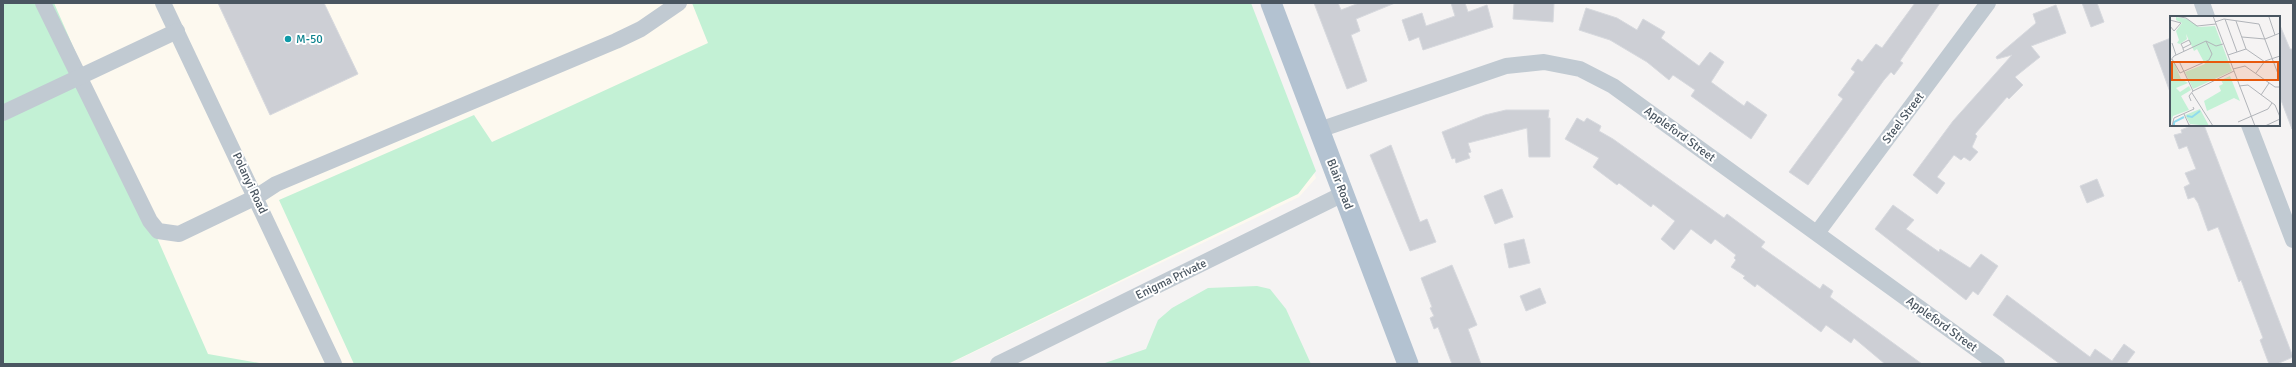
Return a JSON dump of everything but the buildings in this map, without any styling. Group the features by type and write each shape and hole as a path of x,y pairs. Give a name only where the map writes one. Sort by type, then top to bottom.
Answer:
{"main road":[{"name":"Blair Road","path":"1271,3 1408,364"}],"street":[{"path":"43,3 150,221 158,231 179,234 256,197 283,182 616,41 641,29 679,3"},
{"name":"Polanyi Road","path":"163,3 334,364"},
{"name":"Steel Street","path":"1817,233 1988,3"},
{"path":"2202,3 2208,16"},
{"path":"3,113 79,75 177,30"},
{"name":"Appleford Street","path":"1319,130 1506,66 1544,62 1580,69 1613,86 1997,364"},
{"path":"2249,126 2293,240"},
{"name":"Enigma Private","path":"998,364 1343,194"}],"shaded area":[{"path":"3,3 1247,3 1316,178 1299,197 949,364 3,364"}],"green space":[{"path":"3,3 54,3 208,354 265,364 3,364"},
{"path":"692,3 1251,3 1316,171 1298,194 948,364 354,364 279,200 474,115 492,142 708,43"},
{"path":"1257,286 1270,289 1286,309 1311,364 1102,364 1146,349 1158,320 1172,308 1208,288"}],"place":[{"name":"M-50","path":"288,39"}]}
